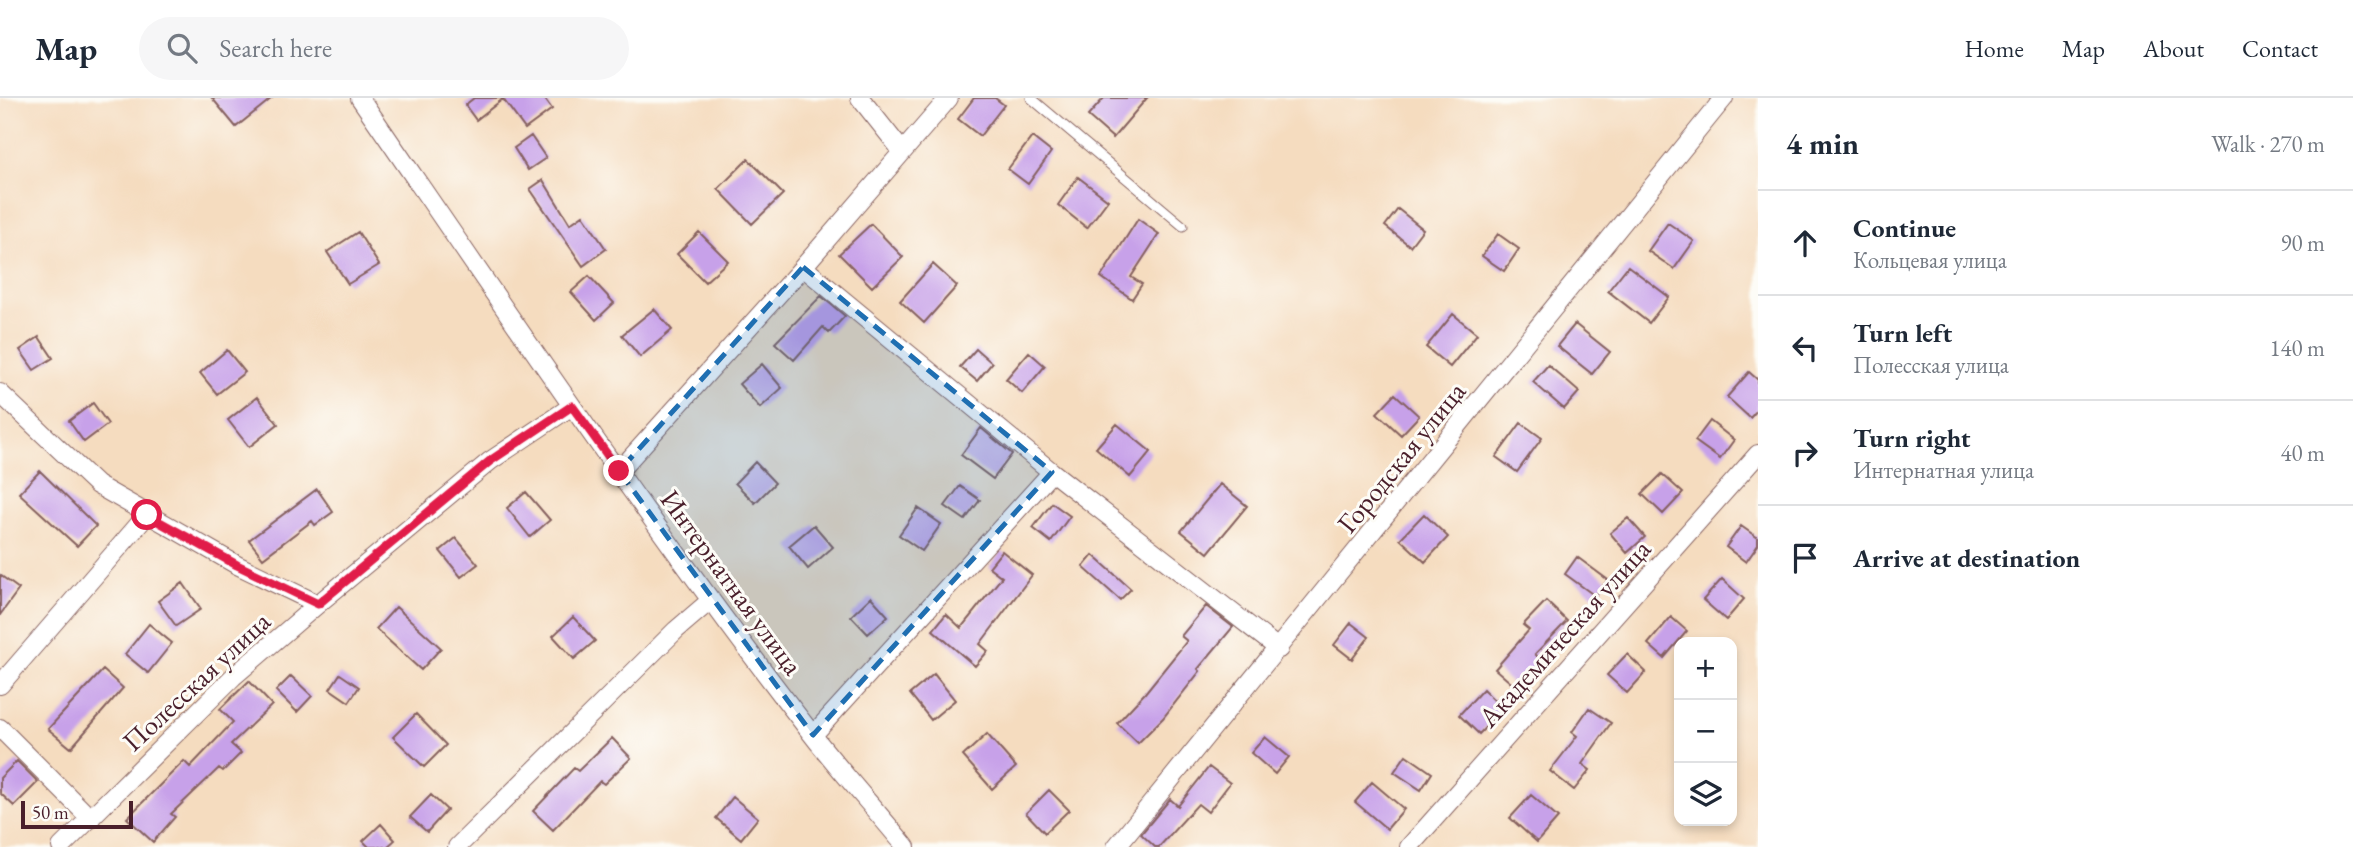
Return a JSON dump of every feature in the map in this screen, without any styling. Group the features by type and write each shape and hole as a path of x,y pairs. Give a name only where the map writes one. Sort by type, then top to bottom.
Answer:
{"street":[{"name":"Интернатная улица","path":"360,98 572,406 711,600 813,735 906,847"},
{"path":"860,98 902,151"},
{"path":"619,471 803,267 949,98"},
{"name":"Городская улица","path":"1116,847 1724,98"},
{"path":"803,267 1052,472 1279,649"},
{"path":"1,395 97,485 237,565 318,604"},
{"name":"Полесская улица","path":"61,847 233,677 490,461 572,406"},
{"name":"Академическая улица","path":"1409,847 1758,454"},
{"path":"813,735 1052,472"},
{"path":"0,685 147,515"},
{"path":"457,847 676,630 711,600"},
{"path":"0,728 91,819"}],"lane":[{"path":"1031,98 1183,226"}],"highlighted area":[{"path":"803,267 1052,472 813,735 619,471"}],"building":[{"path":"212,98 272,98 236,127"},
{"path":"474,98 544,98 552,109 525,129 503,99 476,120 465,105"},
{"path":"974,98 995,98 1004,105 980,136 958,119"},
{"path":"1104,98 1147,98 1113,138 1088,116"},
{"path":"531,136 546,158 528,170 514,148"},
{"path":"1032,137 1051,152 1028,184 1008,169"},
{"path":"748,159 783,194 752,224 718,189"},
{"path":"1078,177 1108,200 1087,228 1058,205"},
{"path":"543,180 570,224 583,215 606,249 583,266 530,189"},
{"path":"1398,209 1423,229 1410,246 1385,226"},
{"path":"1138,219 1159,234 1131,277 1142,284 1132,299 1101,277"},
{"path":"1668,223 1694,241 1674,269 1648,251"},
{"path":"871,224 903,257 872,287 839,254"},
{"path":"358,232 379,265 348,284 327,252"},
{"path":"699,232 728,261 705,282 677,254"},
{"path":"1498,234 1519,249 1504,271 1482,256"},
{"path":"933,264 957,286 924,323 900,301"},
{"path":"1628,266 1669,297 1649,323 1608,291"},
{"path":"589,276 614,303 596,320 571,292"},
{"path":"821,296 845,316 829,333 823,327 794,360 775,343"},
{"path":"654,309 672,330 640,357 622,335"},
{"path":"1453,314 1477,334 1450,367 1426,347"},
{"path":"1575,324 1610,352 1592,374 1557,346"},
{"path":"39,337 53,358 34,370 20,350"},
{"path":"976,349 992,363 977,381 960,367"},
{"path":"227,350 245,372 217,394 200,373"},
{"path":"1029,352 1045,366 1022,393 1006,379"},
{"path":"762,364 782,388 760,408 739,384"},
{"path":"1548,365 1579,392 1564,409 1533,382"},
{"path":"1749,372 1758,380 1758,409 1750,418 1727,397"},
{"path":"1395,394 1419,416 1401,435 1377,413"},
{"path":"257,397 278,424 249,447 228,420"},
{"path":"93,403 108,424 84,442 69,421"},
{"path":"1710,421 1734,440 1720,459 1695,441"},
{"path":"1521,423 1542,438 1517,472 1496,457"},
{"path":"1117,424 1151,452 1130,477 1096,448"},
{"path":"981,428 1012,454 993,479 961,455"},
{"path":"755,462 775,483 755,503 735,483"},
{"path":"40,471 96,526 77,546 19,493"},
{"path":"1662,474 1683,493 1663,514 1642,494"},
{"path":"1220,484 1247,506 1208,553 1181,531"},
{"path":"960,486 980,500 965,520 945,506"},
{"path":"317,489 333,512 315,525 312,521 263,558 249,540"},
{"path":"526,492 550,520 530,537 507,508"},
{"path":"1052,503 1070,516 1051,542 1033,528"},
{"path":"918,508 941,524 922,551 899,535"},
{"path":"1424,514 1448,537 1425,562 1400,539"},
{"path":"1628,518 1645,537 1627,553 1610,533"},
{"path":"814,525 833,547 808,569 789,546"},
{"path":"1741,526 1758,538 1758,545 1746,562 1726,547"},
{"path":"456,538 478,564 461,577 440,551"},
{"path":"1002,551 1032,575 980,644 988,651 975,666 933,630 946,614 961,628 1002,577 989,567"},
{"path":"1093,555 1131,589 1120,600 1083,567"},
{"path":"1577,557 1608,580 1595,596 1565,574"},
{"path":"0,575 19,589 0,615"},
{"path":"1722,579 1744,599 1726,620 1703,600"},
{"path":"183,583 201,609 176,626 158,601"},
{"path":"871,597 888,616 868,634 851,616"},
{"path":"1546,601 1567,621 1535,654 1542,661 1518,689 1495,669 1529,630 1523,625"},
{"path":"1206,606 1233,627 1198,669 1200,671 1163,718 1138,743 1117,723 1187,641 1181,636"},
{"path":"396,607 441,648 421,670 376,629"},
{"path":"573,617 595,641 574,659 553,636"},
{"path":"1671,617 1687,631 1682,637 1674,637 1674,646 1664,658 1648,644"},
{"path":"1351,623 1369,637 1352,659 1334,645"},
{"path":"149,624 172,643 148,673 125,654"},
{"path":"1627,654 1646,672 1627,693 1607,675"},
{"path":"103,670 123,688 71,748 48,729"},
{"path":"340,674 359,687 349,702 330,689"},
{"path":"934,674 955,700 931,720 910,694"},
{"path":"291,676 312,696 297,712 276,691"},
{"path":"249,681 272,705 231,744 241,753 223,771 219,768 171,814 175,817 153,842 127,818 184,761 190,767 233,722 220,709"},
{"path":"1483,689 1503,709 1479,734 1459,715"},
{"path":"1589,708 1611,723 1582,764 1590,770 1574,790 1550,771 1577,736 1572,732"},
{"path":"416,714 446,745 424,767 393,737"},
{"path":"987,734 1016,767 992,789 963,756"},
{"path":"1265,737 1289,757 1275,774 1251,753"},
{"path":"612,738 631,758 604,784 600,781 553,830 533,811 574,768 578,771"},
{"path":"1406,755 1432,773 1421,790 1394,772"},
{"path":"17,761 38,782 14,806 0,793 0,778"},
{"path":"1209,767 1230,783 1208,812 1198,804 1159,847 1155,847 1141,834 1170,799 1178,806"},
{"path":"1372,782 1404,809 1387,829 1355,802"},
{"path":"1049,790 1069,810 1045,833 1026,813"},
{"path":"431,795 447,810 427,832 410,817"},
{"path":"1531,795 1558,818 1537,842 1510,818"},
{"path":"733,797 758,818 741,839 716,818"},
{"path":"381,824 395,840 387,847 369,847 363,841"}],"route":[{"path":"147,515 237,565 318,604 490,461 572,406 619,471"}]}
